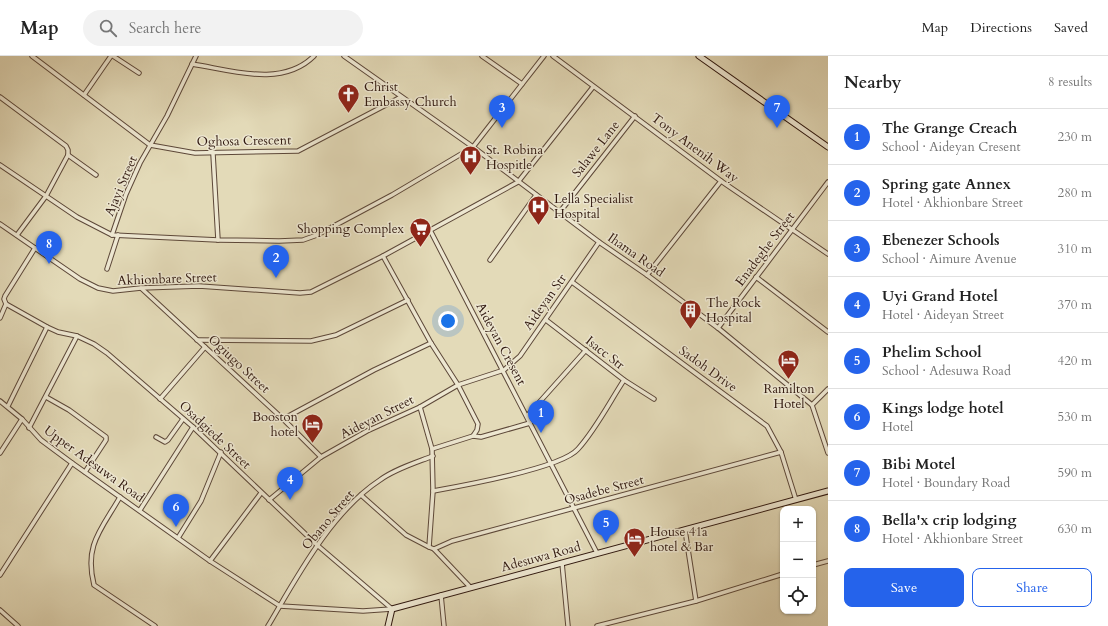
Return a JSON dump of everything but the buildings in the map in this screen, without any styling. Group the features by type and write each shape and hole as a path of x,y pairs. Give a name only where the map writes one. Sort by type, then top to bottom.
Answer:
{"street":[{"name":"Oghosa Crescent","path":"32,56 150,145 195,153 213,154 298,151 401,97"},
{"path":"84,95 112,56 139,73"},
{"name":"Ajayi Street","path":"112,234 126,194 150,145 167,116 196,56"},
{"path":"192,64 252,74 273,75 289,72 310,61 314,56"},
{"name":"Ihama Road","path":"344,56 473,148 599,242 647,274 718,328 812,405"},
{"path":"482,56 522,84"},
{"path":"0,165 77,217 112,234 218,240 279,241 310,238 392,195 473,148 544,56"},
{"name":"Tony Anenih Way","path":"553,56 721,181 828,254"},
{"path":"700,56 828,147"},
{"path":"518,182 593,87"},
{"path":"0,97 66,146 68,150 68,155 46,196 17,235"},
{"name":"Salawe Lane","path":"559,213 635,116"},
{"path":"213,154 218,240"},
{"path":"68,155 96,175"},
{"path":"647,274 721,181"},
{"name":"Akhionbare Street","path":"0,224 80,279 98,288 113,291 141,288 198,286 300,293 320,289 518,182"},
{"name":"Enadeghe Street","path":"718,328 828,182"},
{"path":"490,260 536,195"},
{"name":"Aideyan Cresent","path":"430,230 504,370 597,553"},
{"path":"107,269 118,235"},
{"name":"Aideyan Str","path":"504,370 520,356 599,242"},
{"path":"0,318 6,304 5,296 35,248"},
{"path":"383,256 431,343 458,385 478,424 477,430 473,436"},
{"path":"756,277 828,332"},
{"name":"Sadoh Drive","path":"572,282 759,418 767,426 781,452 796,500"},
{"name":"Ogiugo Street","path":"141,288 283,419 321,458"},
{"path":"197,340 312,341 336,334 408,300"},
{"name":"Osadgiede Street","path":"6,304 47,328 77,336 94,344 107,353 221,452 261,493 317,545 392,609"},
{"name":"Isacc Str","path":"546,320 624,380 654,399"},
{"path":"8,406 47,328"},
{"path":"29,428 77,336"},
{"path":"283,419 374,370 431,343"},
{"path":"160,399 205,347"},
{"path":"527,416 586,350"},
{"name":"Aideyan Street","path":"269,500 321,458 367,431 420,407 458,385 504,370"},
{"path":"433,491 480,482 552,463 565,458 578,450 624,380"},
{"path":"828,388 812,405 828,453"},
{"path":"46,397 69,410 106,437 106,440 85,472"},
{"name":"Upper Adesuwa Road","path":"0,400 22,419 29,428 72,463 210,561 280,606"},
{"path":"420,407 433,456 433,491 429,547"},
{"path":"0,453 22,419"},
{"path":"156,437 165,442 168,440 183,419"},
{"path":"432,449 473,436 481,437 530,423"},
{"path":"140,510 193,427"},
{"path":"178,538 201,501 221,452"},
{"name":"Osadebe Street","path":"434,549 452,541 781,452"},
{"name":"Obano Street","path":"268,626 317,545 349,507 380,479 433,456"},
{"path":"0,575 72,463"},
{"name":"Adesuwa Road","path":"280,606 350,610 392,609 828,491"},
{"path":"210,561 261,493"},
{"path":"361,495 406,535 434,549 470,587"},
{"path":"120,497 92,546 90,558 91,573 94,585 155,626"},
{"path":"685,530 696,601"},
{"path":"816,564 828,561"},
{"path":"562,563 568,626"},
{"path":"597,626 696,601 780,575"},
{"path":"441,595 444,626"},
{"path":"388,626 392,609"},
{"path":"0,610 18,626"}],"place":[{"name":"Christ Embassy Church","path":"349,114"},
{"name":"Ebenezer Schools","path":"502,128"},
{"name":"Bibi Motel","path":"777,128"},
{"name":"St. Robina Hospitle","path":"471,176"},
{"name":"Lella Specialist Hospital","path":"539,226"},
{"name":"Shopping Complex","path":"420,248"},
{"name":"Bella'x crip lodging","path":"49,264"},
{"name":"Spring gate Annex","path":"276,278"},
{"name":"The Rock Hospital","path":"691,330"},
{"name":"Ramilton Hotel","path":"789,380"},
{"name":"The Grange Creach","path":"541,433"},
{"name":"Booston hotel","path":"313,444"},
{"name":"Uyi Grand Hotel","path":"290,500"},
{"name":"Kings lodge hotel","path":"176,527"},
{"name":"Phelim School","path":"606,543"},
{"name":"House 41a hotel & Bar","path":"635,558"}]}
